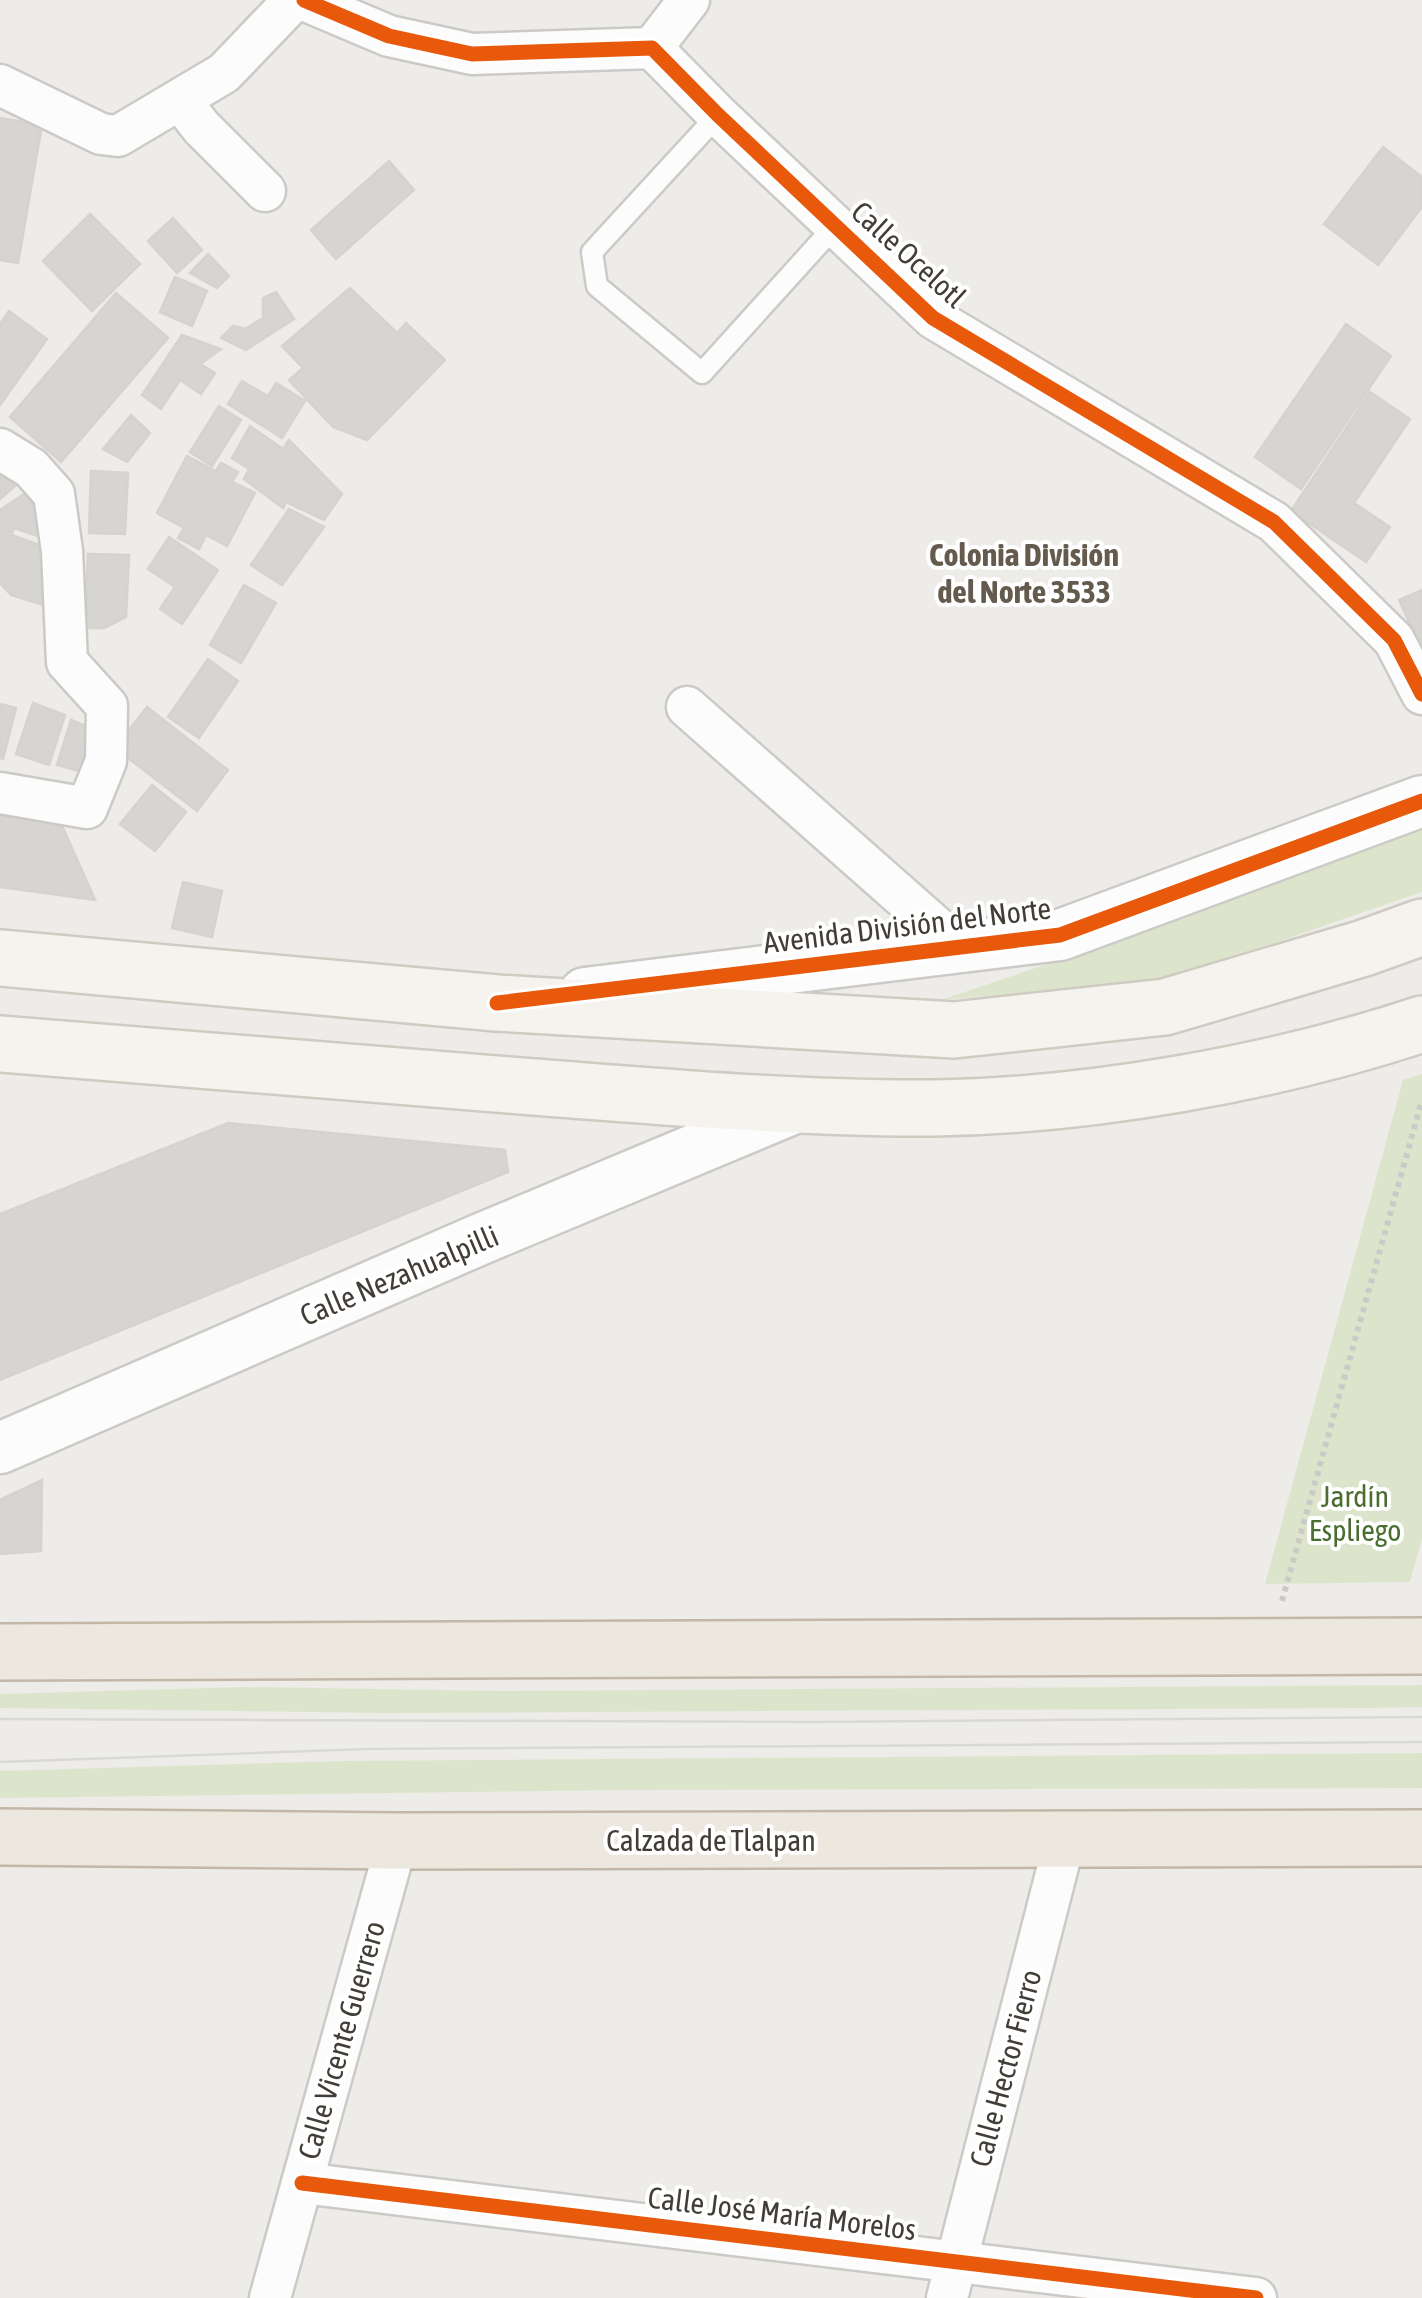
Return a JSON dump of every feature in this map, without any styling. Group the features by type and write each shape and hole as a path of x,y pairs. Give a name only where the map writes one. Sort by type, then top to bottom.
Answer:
{"highway":[{"path":"0,1652 1422,1646"},
{"name":"Calzada de Tlalpan","path":"0,1837 397,1841 1422,1838"}],"main road":[{"name":"Avenida División del Norte","path":"0,958 498,1003 954,1030 1165,1007 1422,927"},
{"path":"246,1066 221,1044 215,1027 217,1013 232,988 254,980"},
{"path":"0,1044 800,1106 937,1108 1075,1099 1236,1072 1368,1042 1422,1024"}],"street":[{"path":"0,85 101,134 118,136 224,73 294,0"},
{"path":"304,0 389,36 472,54 652,48 689,0"},
{"name":"Calle Ocelotl","path":"652,48 933,318 1274,522 1394,640 1422,694"},
{"path":"180,100 264,191"},
{"path":"0,449 31,468 54,494 62,551 67,662 107,706 106,761 88,808 0,793"},
{"path":"687,708 958,947"},
{"name":"Avenida División del Norte","path":"498,1003 1060,935 1422,800"},
{"name":"Calle Nezahualpilli","path":"0,1448 800,1106"},
{"name":"Calle Hector Fierro","path":"951,2280 1066,1839"},
{"name":"Calle Vicente Guerrero","path":"270,2298 397,1841"},
{"name":"Calle José María Morelos","path":"302,2182 951,2280 1256,2298"}],"lane":[{"path":"718,115 592,252 597,286 702,374 835,226"}],"path":[{"path":"1269,1646 1422,1100"}],"green space":[{"path":"1422,827 1422,892 1170,979 941,1000 1174,921"},
{"name":"Jardín Espliego","path":"1422,1074 1422,1539 1410,1582 1265,1584 1403,1080"},
{"path":"1422,1685 1422,1707 1372,1708 387,1713 0,1708 0,1694 247,1687 498,1691"},
{"path":"1422,1753 1422,1788 637,1790 0,1798 0,1771 341,1761"}],"building":[{"path":"0,118 42,125 18,263 0,260"},
{"path":"1383,147 1422,177 1422,207 1378,265 1324,224"},
{"path":"389,161 414,190 336,259 311,230"},
{"path":"90,214 140,264 92,311 43,261"},
{"path":"173,218 202,250 177,273 148,241"},
{"path":"208,254 229,276 217,288 190,273"},
{"path":"175,277 207,291 192,326 160,312"},
{"path":"350,288 397,333 406,323 445,360 367,440 333,427 289,380 303,368 282,346"},
{"path":"276,292 294,319 246,350 221,338 233,326 245,329 263,318 263,298"},
{"path":"116,293 168,338 61,462 10,417"},
{"path":"9,311 47,339 0,405 0,324"},
{"path":"1346,324 1391,356 1301,489 1255,457"},
{"path":"182,335 221,349 200,364 215,373 201,394 180,380 161,409 142,395"},
{"path":"242,381 268,396 276,383 305,401 282,438 228,404"},
{"path":"1370,392 1410,419 1354,503 1390,527 1366,562 1291,511"},
{"path":"219,406 241,420 212,466 190,452"},
{"path":"131,415 150,433 127,462 103,449"},
{"path":"250,426 283,449 289,440 342,494 324,520 286,502 283,508 244,479 249,469 232,458"},
{"path":"187,456 216,471 221,463 238,472 232,482 255,493 227,546 206,535 199,549 178,538 184,528 157,513"},
{"path":"0,465 24,478 0,499"},
{"path":"91,471 128,473 125,534 89,533"},
{"path":"33,488 56,542 14,528 11,535 54,550 56,609 11,595 0,583 0,510"},
{"path":"289,509 324,527 282,585 251,565"},
{"path":"169,537 218,570 182,624 160,609 175,587 148,569"},
{"path":"88,554 129,555 126,617 104,628 85,628"},
{"path":"244,585 276,603 241,663 210,645"},
{"path":"1422,590 1422,651 1399,600"},
{"path":"208,659 238,681 199,738 168,717"},
{"path":"33,703 65,715 49,765 16,754"},
{"path":"0,704 16,708 3,759 0,758"},
{"path":"147,707 228,770 197,811 115,748"},
{"path":"71,720 103,733 97,776 57,765"},
{"path":"152,785 186,812 155,851 120,824"},
{"path":"0,804 55,810 95,900 0,887"},
{"path":"183,882 222,891 212,937 172,928"},
{"path":"228,1123 505,1150 508,1172 0,1380 0,1214"},
{"path":"42,1480 41,1551 0,1554 0,1500"}],"tram line":[{"path":"0,1719 813,1722 1422,1717"},
{"path":"0,1762 367,1749 1422,1742"}],"cycle path":[{"path":"304,0 389,36 472,54 652,48 933,318 1274,522 1394,640 1422,694"},
{"path":"497,1003 1060,935 1422,801"},
{"path":"302,2183 1256,2298"}],"district":[{"name":"Colonia División del Norte 3533","path":"1024,572"}]}
